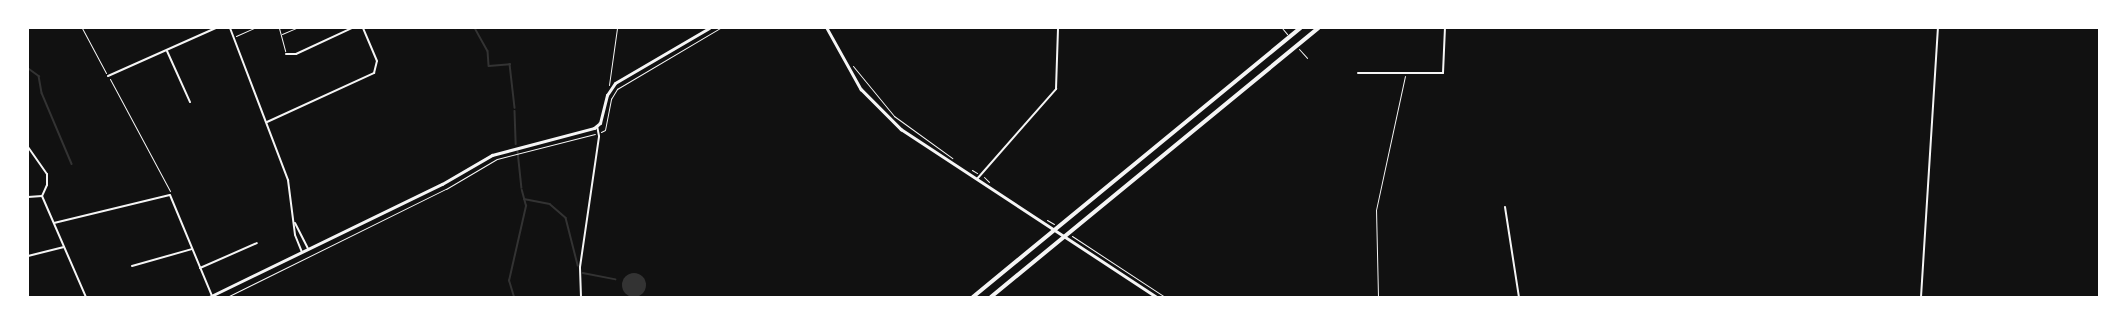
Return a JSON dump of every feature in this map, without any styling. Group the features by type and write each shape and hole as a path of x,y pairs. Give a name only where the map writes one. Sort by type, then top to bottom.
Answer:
{"highway":[{"path":"973,297 1300,28"},
{"path":"991,297 1318,28"}],"main road":[{"path":"212,296 442,184 493,154 597,126 611,88 709,28"}],"street":[{"path":"108,76 216,28"},
{"path":"230,28 288,180 294,220 302,252"},
{"path":"286,54 296,54 352,28"},
{"path":"267,122 374,73 377,60 363,28"},
{"path":"827,28 846,66 875,105 901,129 1157,297"},
{"path":"976,179 1056,89 1058,28"},
{"path":"1358,72 1443,73 1445,28"},
{"path":"1921,297 1938,28"},
{"path":"167,51 190,102"},
{"path":"581,297 581,260 599,132 597,126"},
{"path":"28,147 47,174 47,185 42,196 86,297"},
{"path":"54,223 170,195 212,296"},
{"path":"28,197 42,196"},
{"path":"1506,207 1519,297"},
{"path":"294,220 308,248"},
{"path":"200,268 257,243"},
{"path":"28,256 64,247"},
{"path":"132,266 192,249"}],"path":[{"path":"82,28 170,195"},
{"path":"234,37 254,28"},
{"path":"279,28 282,34 286,54"},
{"path":"282,34 296,28"},
{"path":"611,88 608,81 617,28"},
{"path":"227,297 446,188 497,159 605,130 611,98 617,90 720,28"},
{"path":"1378,297 1376,210 1407,72"},
{"path":"866,85 894,116 954,159"},
{"path":"970,170 995,186"},
{"path":"1046,220 1059,228"},
{"path":"1066,232 1165,297"}],"shaded area":[{"path":"634,273 643,276 646,285 643,294 634,297 625,294 622,285 625,276"}],"waterway":[{"path":"475,28 488,51 489,66 510,64 515,108"},
{"path":"28,68 39,76 42,93 72,164"},
{"path":"515,111 516,144"},
{"path":"518,151 522,188"},
{"path":"514,297 509,281 526,206 522,191"},
{"path":"524,199 550,204 566,218 578,265"},
{"path":"583,273 615,279"}]}
